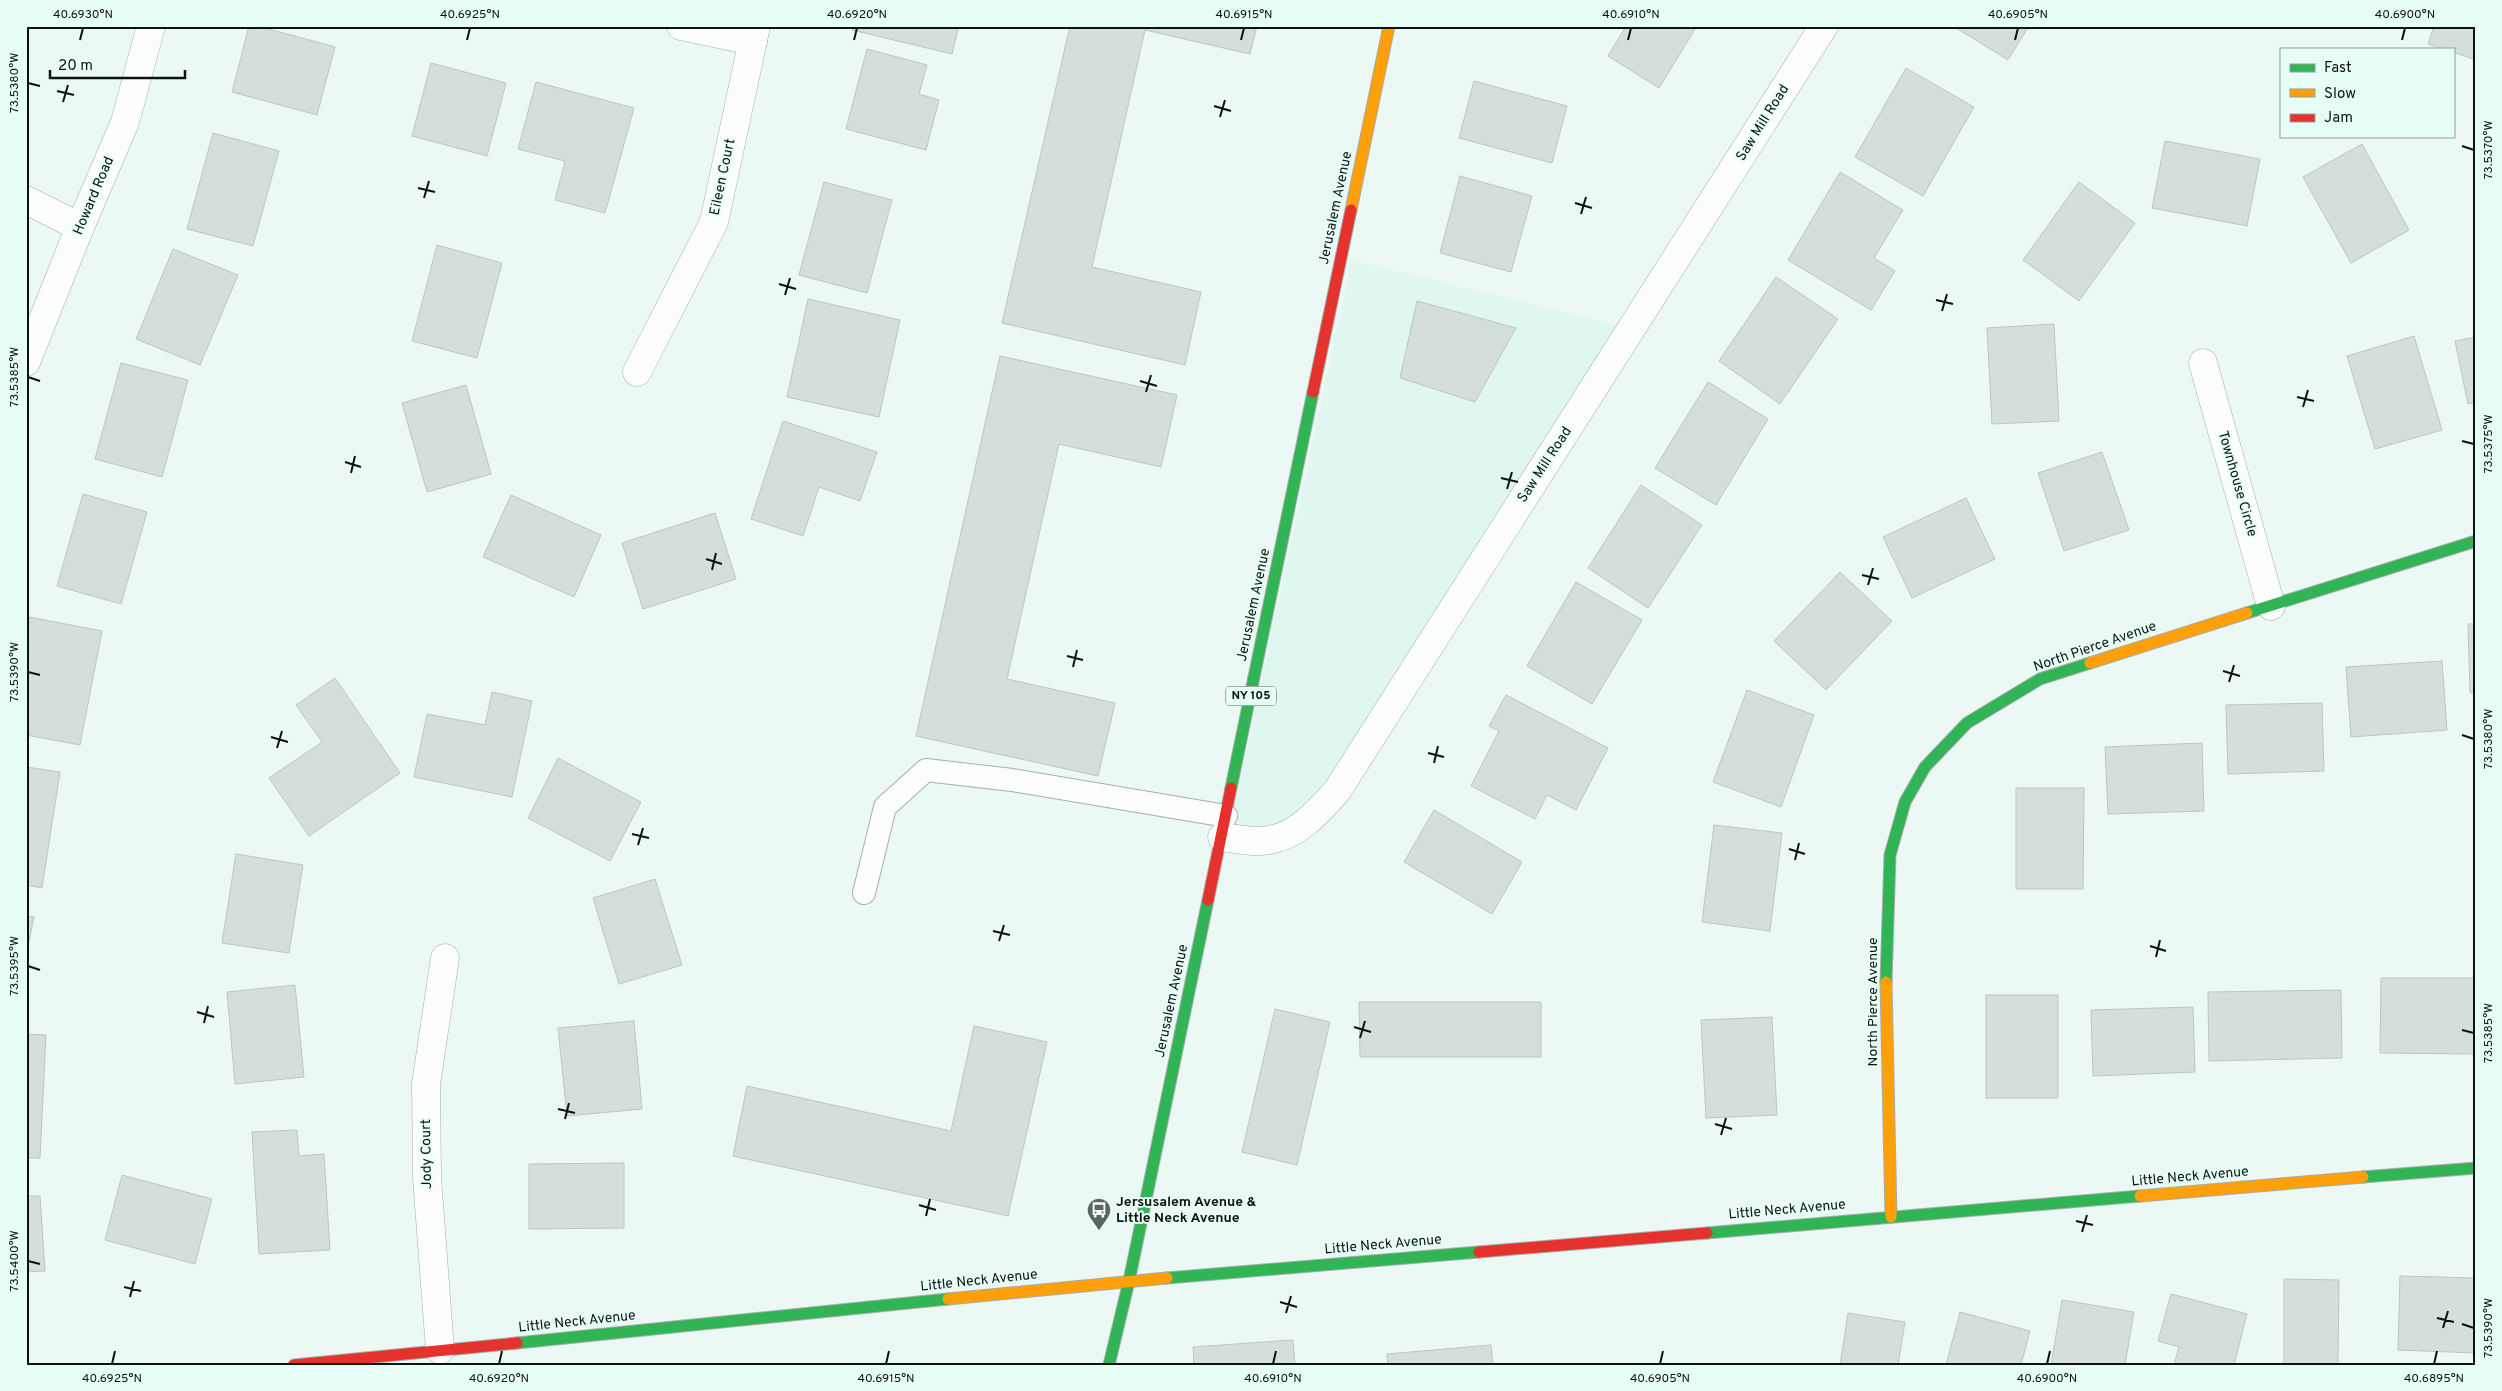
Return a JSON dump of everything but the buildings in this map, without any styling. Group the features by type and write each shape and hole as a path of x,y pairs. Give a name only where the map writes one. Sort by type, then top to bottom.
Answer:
{"street":[{"name":"Howard Road","path":"26,362 80,227 125,122 151,26"},
{"path":"682,26 754,34"},
{"name":"Jerusalem Avenue","path":"1109,1365 1129,1281 1224,827 1389,26"},
{"name":"Saw Mill Road","path":"1224,827 1268,840 1283,836 1312,818 1336,791 1824,26"},
{"name":"Eileen Court","path":"637,372 714,222 754,34"},
{"path":"26,200 80,227"},
{"name":"Townhouse Circle","path":"2203,363 2271,606"},
{"name":"North Pierce Avenue","path":"1891,1217 1885,998 1890,856 1905,802 1925,767 1967,723 2040,680 2476,541"},
{"name":"Jody Court","path":"440,1350 427,1178 426,1084 445,958"},
{"name":"Little Neck Avenue","path":"294,1365 1129,1281 2476,1168"}],"lane":[{"path":"864,893 885,808 926,770 1012,780 1224,827"}],"shaded area":[{"path":"1352,260 1621,327 1308,828 1229,832"}],"traffic: fast":[{"path":"1231,788 1313,392"},
{"path":"2247,613 2476,541"},
{"path":"1886,982 1890,855 1905,802 1925,767 1967,723 2040,679 2090,663"},
{"path":"1109,1365 1129,1281 1208,900"},
{"path":"2363,1177 2476,1168"},
{"path":"1707,1233 2140,1196"},
{"path":"1167,1278 1479,1252"},
{"path":"517,1343 948,1299"}],"traffic: slow":[{"path":"1351,210 1389,26"},
{"path":"2090,663 2247,613"},
{"path":"1886,982 1891,1217"},
{"path":"2140,1196 2363,1177"},
{"path":"948,1299 1167,1278"}],"traffic: jam":[{"path":"1313,392 1351,210"},
{"path":"1208,900 1231,788"},
{"path":"1479,1252 1707,1233"},
{"path":"294,1365 517,1343"}],"place":[{"name":"Jersusalem Avenue & Little Neck Avenue","path":"1099,1231"}]}
